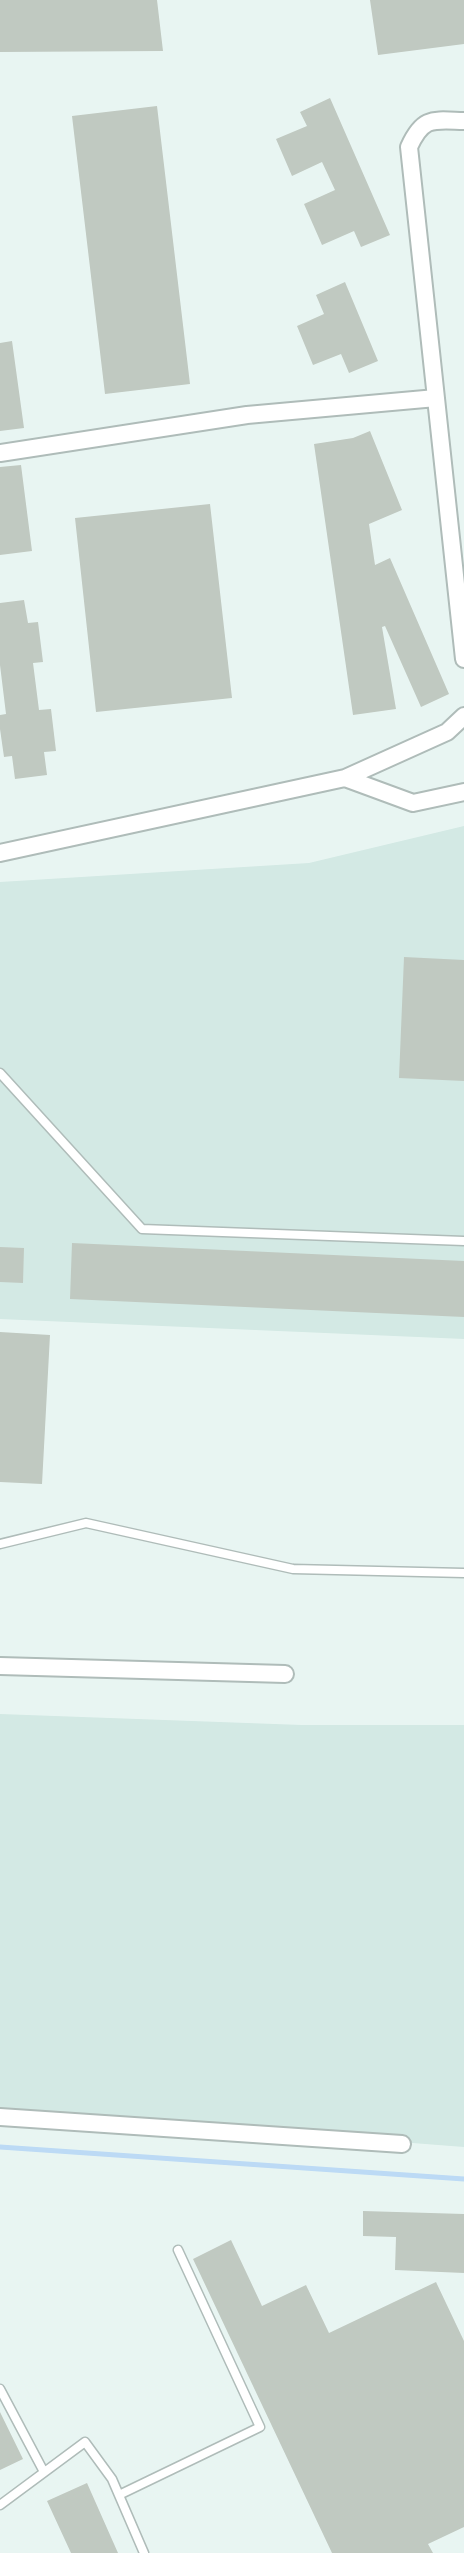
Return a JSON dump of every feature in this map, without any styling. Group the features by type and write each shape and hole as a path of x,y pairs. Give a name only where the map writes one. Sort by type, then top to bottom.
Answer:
{"street":[{"path":"464,121 435,120 417,129 409,147 464,659"},
{"path":"0,453 247,415 436,398"},
{"path":"0,853 345,778 447,732 464,716"},
{"path":"345,778 412,803 464,792"},
{"path":"0,1666 285,1674"},
{"path":"0,2117 402,2144"}],"lane":[{"path":"0,1073 142,1228 464,1241"},
{"path":"0,1544 86,1523 293,1569 464,1573"},
{"path":"118,2495 260,2427 178,2250"},
{"path":"0,2389 44,2472"},
{"path":"0,2505 85,2442 112,2479 144,2553"}],"shaded area":[{"path":"464,826 464,1339 0,1319 0,882 309,863"},
{"path":"0,1714 302,1725 464,1725 464,2147 0,2111"}],"building":[{"path":"0,0 157,0 163,51 0,52"},
{"path":"370,0 464,0 464,44 378,55"},
{"path":"330,98 390,235 361,247 354,231 322,245 304,204 335,190 322,162 292,176 276,139 307,126 300,112"},
{"path":"157,106 190,384 105,394 72,116"},
{"path":"345,282 378,361 349,373 341,354 313,365 297,326 324,314 316,295"},
{"path":"12,341 24,428 0,431 0,343"},
{"path":"370,431 402,510 369,524 375,565 390,558 449,694 421,707 385,626 382,627 396,709 353,715 314,444 353,438"},
{"path":"21,465 32,551 0,555 0,467"},
{"path":"210,504 232,698 96,712 75,518"},
{"path":"24,600 28,623 38,622 43,662 33,663 39,710 51,709 56,751 44,752 47,775 15,779 12,756 4,757 0,729 0,715 6,714 0,665 0,603"},
{"path":"404,957 464,960 464,1081 399,1078"},
{"path":"72,1243 464,1261 464,1317 70,1299"},
{"path":"0,1247 24,1248 23,1283 0,1282"},
{"path":"0,1332 50,1335 42,1484 0,1482"},
{"path":"363,2211 464,2214 464,2273 395,2270 396,2237 363,2236"},
{"path":"231,2240 262,2306 306,2285 329,2333 436,2282 464,2341 464,2527 428,2544 433,2553 332,2553 193,2259"},
{"path":"0,2412 23,2459 0,2470"},
{"path":"87,2483 118,2553 71,2553 47,2501"}],"waterway":[{"path":"0,2147 464,2179"}]}
